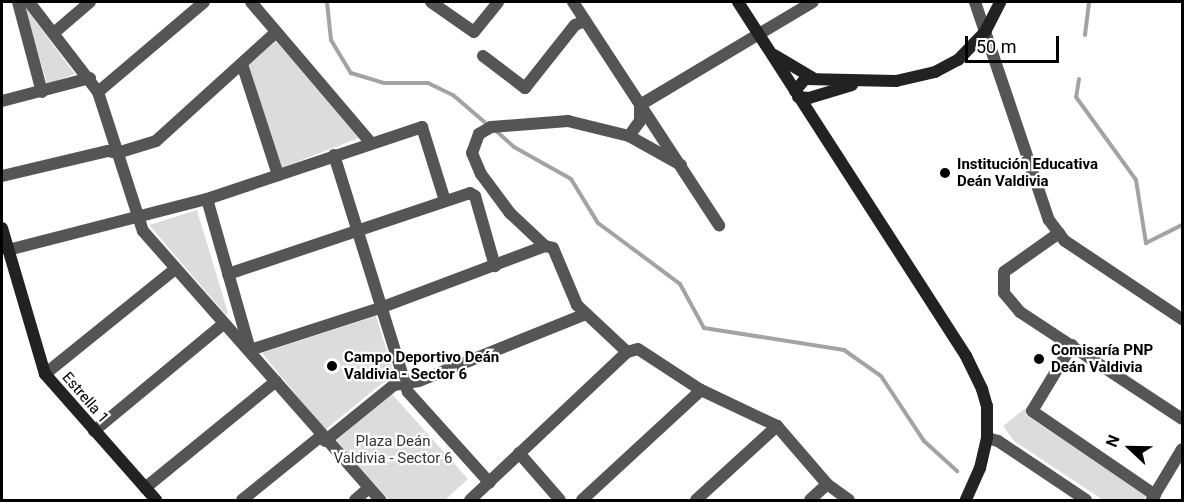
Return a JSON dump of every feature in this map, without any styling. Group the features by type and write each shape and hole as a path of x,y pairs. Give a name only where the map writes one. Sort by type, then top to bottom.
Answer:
{"street":[{"path":"18,2 42,92"},
{"path":"29,2 55,32 98,92 138,219 175,270 222,325 250,350 323,438 380,501"},
{"path":"55,32 90,2"},
{"path":"98,92 204,2"},
{"path":"251,2 371,143"},
{"path":"430,2 474,32 498,2"},
{"path":"573,2 719,225"},
{"path":"738,2 966,356 987,406 987,438 980,468 966,501"},
{"path":"640,105 760,36 813,2"},
{"path":"975,2 1049,220 1059,233 1182,319"},
{"path":"797,94 805,78 818,85 917,79 935,72 958,60 986,32 1000,2"},
{"path":"483,56 525,88 575,26 585,21"},
{"path":"2,176 108,151 117,153 156,141 276,32"},
{"path":"773,54 818,85"},
{"path":"242,64 278,176"},
{"path":"2,101 90,78"},
{"path":"797,94 809,98 818,85"},
{"path":"816,125 818,85"},
{"path":"629,136 640,121 640,105"},
{"path":"627,352 577,305 555,251 545,246 510,213 481,174 472,153 479,134 491,127 568,121 629,136 681,165"},
{"path":"8,250 138,219 207,199 422,127 445,201"},
{"path":"334,156 408,392 490,483"},
{"path":"228,274 470,193 475,196 495,266"},
{"path":"207,199 250,350"},
{"name":"Estrella 1","path":"2,228 45,374 156,501"},
{"path":"1059,233 1004,272 1002,286 1020,312 1182,419"},
{"path":"250,350 380,308 545,246"},
{"path":"45,374 175,270"},
{"path":"242,501 388,388 404,382 418,381 586,314"},
{"path":"94,431 222,325"},
{"path":"1072,345 1032,411 1153,498 1182,449"},
{"path":"470,501 627,352 638,349 701,390 777,426 827,484 849,501"},
{"path":"145,488 276,381"},
{"path":"582,501 701,390"},
{"path":"696,501 777,426"},
{"path":"987,438 998,441 1086,501"},
{"path":"519,453 560,501"},
{"path":"810,501 827,484"},
{"path":"355,501 369,488"}],"green space":[{"path":"25,7 75,74 47,84"},
{"path":"276,41 359,138 281,168 249,65"},
{"path":"197,210 228,313 226,315 149,225"},
{"name":"Campo Deportivo Deán Valdivia - Sector 6","path":"376,316 395,378 381,384 325,430 262,353"},
{"name":"Plaza Deán Valdivia - Sector 6","path":"391,393 468,479 445,500 389,500 336,441"},
{"path":"1026,408 1026,415 1146,496 1143,500 1103,500 1014,441 1003,426"}],"waterway":[{"path":"327,2 331,40 351,73 384,83 428,83 453,95 488,125"},
{"path":"1085,35 1089,2"},
{"path":"1079,79 1076,97 1136,180 1146,243 1182,225"},
{"path":"494,129 514,147 571,179 598,223 680,284 704,328 844,350 881,376 924,441 957,471"}],"place":[{"name":"Institución Educativa Deán Valdivia","path":"945,173"},
{"name":"Comisaría PNP Deán Valdivia","path":"1039,359"},
{"name":"Campo Deportivo Deán Valdivia - Sector 6","path":"332,366"}]}
